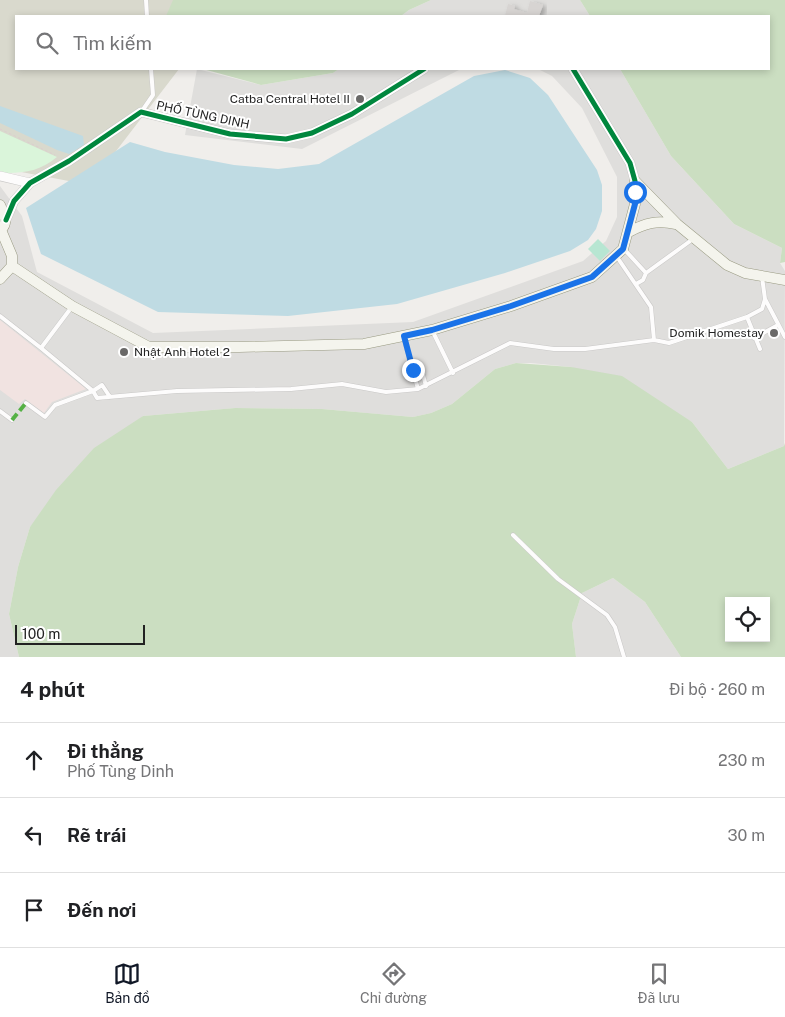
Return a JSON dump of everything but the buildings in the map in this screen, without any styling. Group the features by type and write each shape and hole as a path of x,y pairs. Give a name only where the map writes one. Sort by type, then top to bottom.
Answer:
{"main road":[{"path":"635,181 677,224 727,265 762,277 785,280"},
{"path":"12,266 72,306 149,347 364,344 432,330 511,306 592,277 620,253 629,232 635,204 635,181"},
{"path":"0,205 6,220 1,230 12,256 12,266 0,279"},
{"path":"629,232 643,224 654,222 677,224"}],"street":[{"name":"PHỐ TÙNG DINH","path":"6,220 14,200 30,183 69,161 141,112 230,134 286,139 312,133 352,114 422,70"},
{"path":"574,70 630,163 635,181"},
{"path":"0,176 30,183"}],"lane":[{"path":"146,0 147,15"},
{"path":"141,112 153,95 151,70"},
{"path":"636,284 643,280 646,273 695,238"},
{"path":"620,253 646,273"},
{"path":"620,253 636,284 651,307 654,340"},
{"path":"762,277 766,299 785,337"},
{"path":"0,316 94,391 97,398 177,391 291,389 342,384 386,392 418,389 426,386 510,343 554,349 585,349 654,340 669,343 747,317 762,308 766,299"},
{"path":"41,348 72,306"},
{"path":"747,317 760,349"},
{"path":"754,338 778,325"},
{"path":"432,330 453,373"},
{"path":"404,336 418,389"},
{"path":"413,370 423,375 426,386"},
{"path":"26,403 45,417 55,405 94,391 102,385 110,397"},
{"path":"0,411 12,420"},
{"path":"513,535 558,579 607,615 615,627 624,657"}],"path":[{"path":"0,129 55,155"}],"shaded area":[{"path":"0,0 231,0 220,15 15,15 15,70 178,70 90,185 0,168"},
{"path":"431,0 580,0 589,15 402,15"},
{"path":"197,70 261,85 333,73 338,70 459,70 302,149 185,135"},
{"path":"540,70 621,70 671,156 734,224 782,248 780,263 785,271 784,446 728,469 692,422 571,367 531,363 516,363 495,369 452,404 431,413 413,417 322,409 235,408 143,416 30,527 18,567 9,614 19,657 0,657 0,186 22,216 37,272 153,333 413,322 583,261 606,241 617,217 617,177 582,108 552,76"},
{"path":"0,320 86,389 52,402 44,413 25,399 19,404 0,390"},
{"path":"613,578 645,602 681,657 576,657 572,624 582,593"}],"green space":[{"path":"173,0 431,0 402,15 166,15"},
{"path":"580,0 785,0 785,262 780,263 782,248 734,224 671,156 621,70 770,70 770,15 589,15"},
{"path":"207,70 338,70 333,73 261,85"},
{"path":"0,131 57,157 39,168 7,173 0,178"},
{"path":"598,239 610,251 600,261 588,249"},
{"path":"516,363 571,367 622,376 692,422 728,469 784,446 785,443 785,657 681,657 645,602 613,578 582,593 572,624 576,657 19,657 9,614 18,567 30,527 56,490 94,448 143,416 235,408 322,409 413,417 431,413 452,404 495,369"}],"water":[{"path":"505,70 530,78 548,95 597,170 602,185 602,211 596,229 588,240 570,251 505,273 397,304 288,316 158,312 41,254 26,208 130,142 165,152 234,165 278,169 319,164 474,76"},
{"path":"0,106 83,136 84,145 69,154 57,150 0,123"}],"marked path":[{"path":"12,420 26,403"}],"cycle path":[{"path":"6,220 14,201 30,183 69,161 141,112 230,134 286,139 312,133 352,114 422,70"},
{"path":"574,70 630,163 635,181"}],"place":[{"name":"Catba Central Hotel II","path":"360,99"},
{"name":"Domik Homestay","path":"774,333"},
{"name":"Nhật Anh Hotel 2","path":"124,352"}],"route":[{"path":"413,370 404,336 432,330 511,306 592,277 617,257 623,249 629,232 635,204 635,192"}]}
